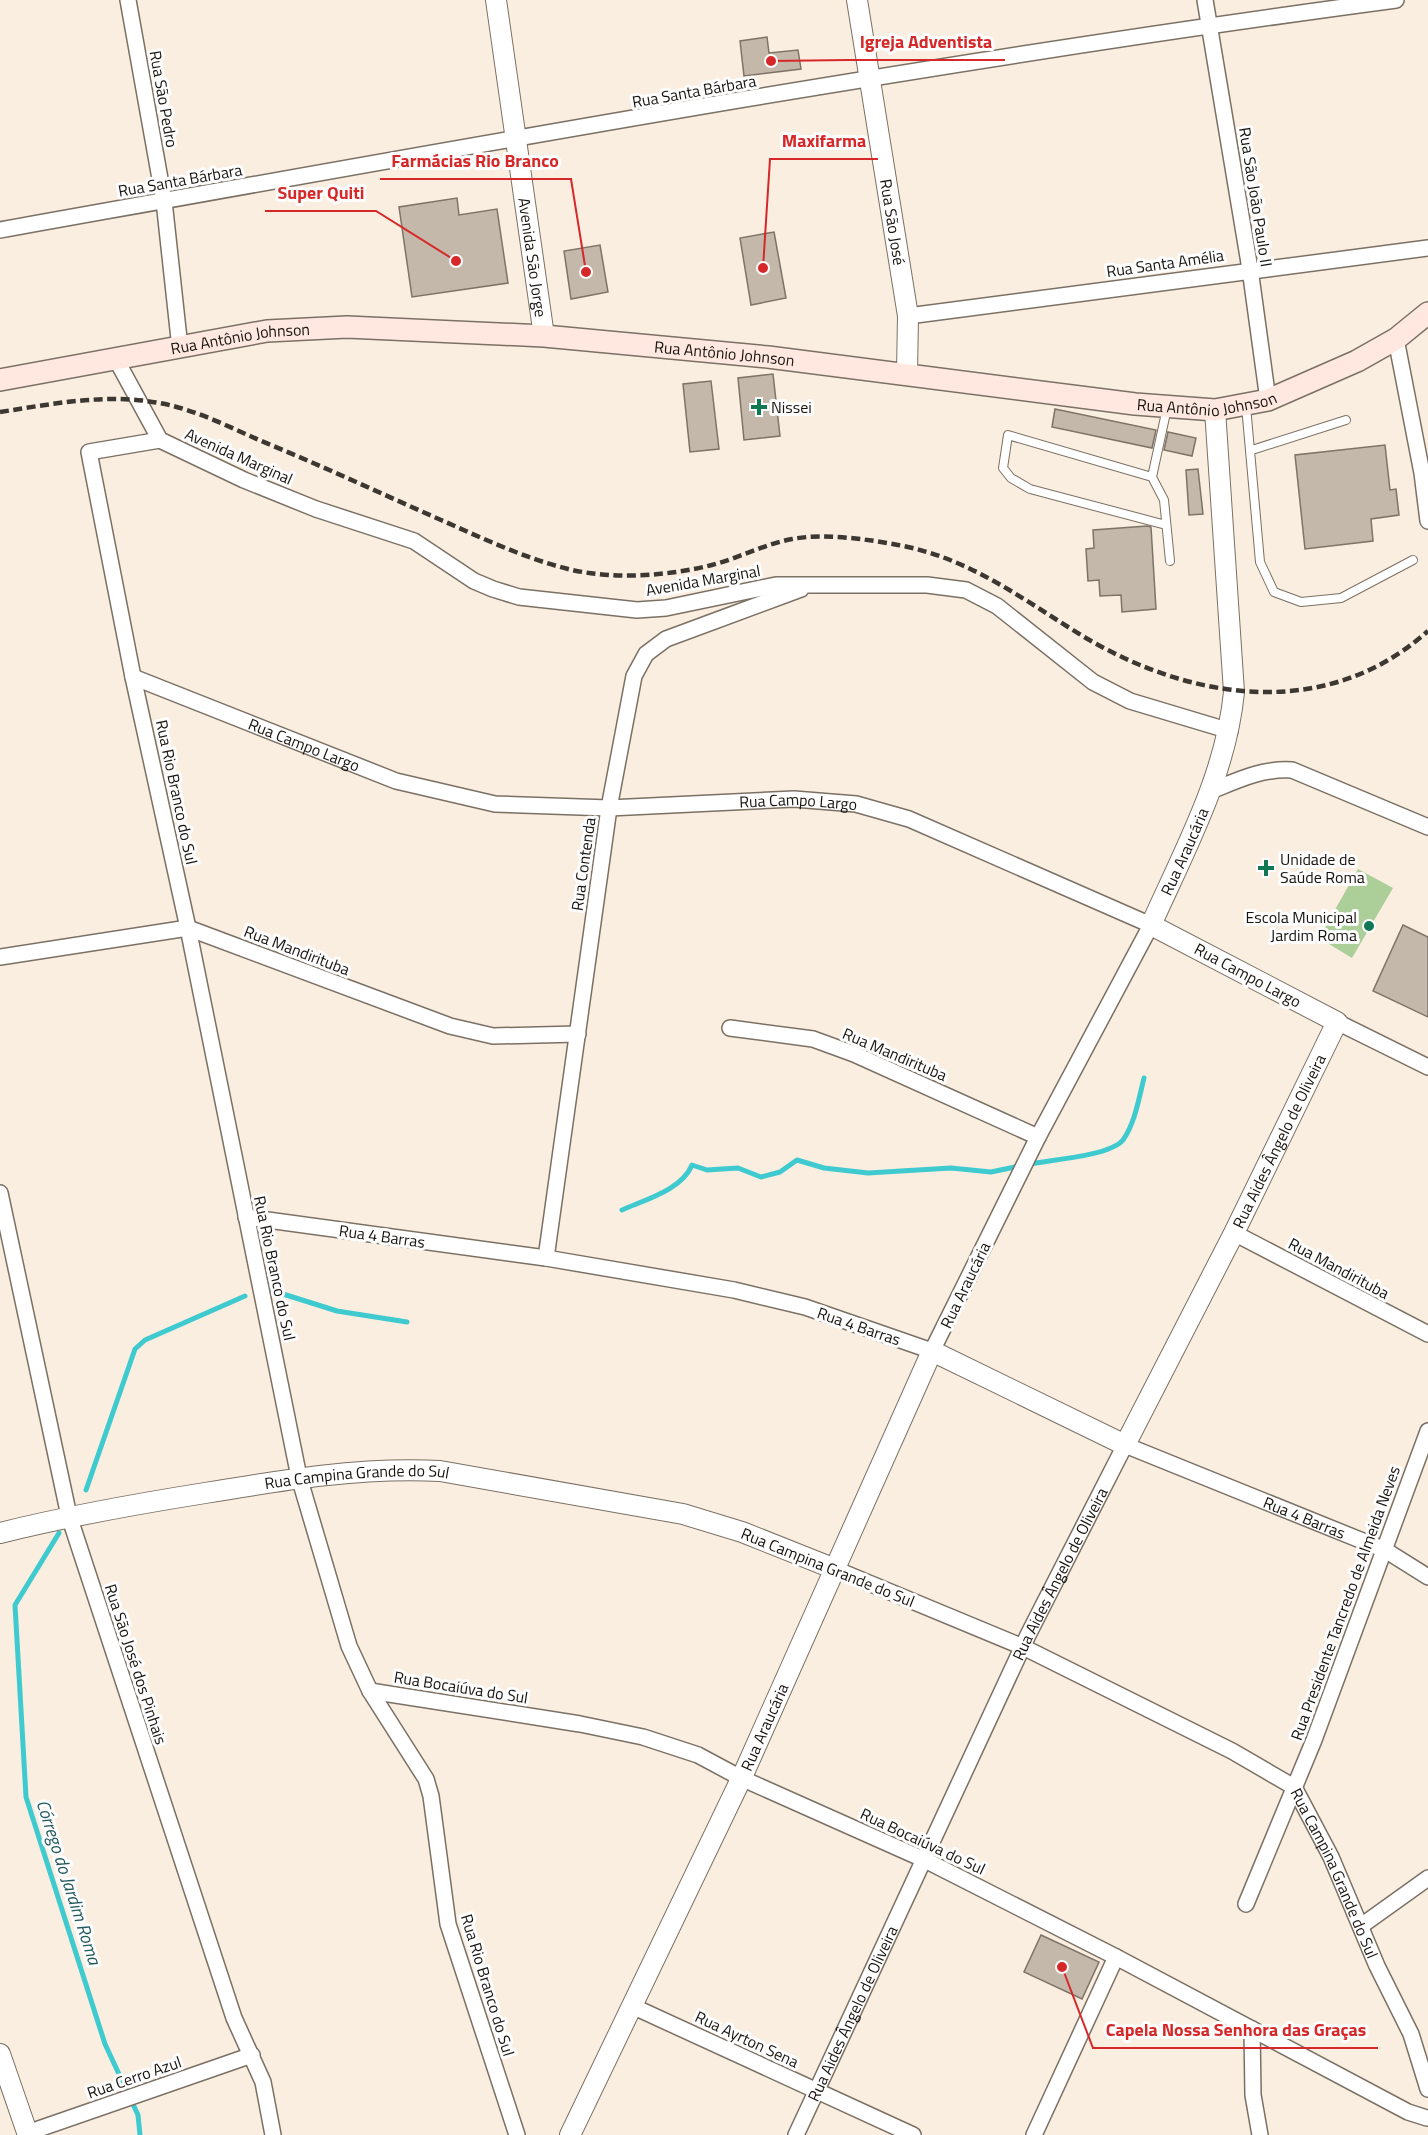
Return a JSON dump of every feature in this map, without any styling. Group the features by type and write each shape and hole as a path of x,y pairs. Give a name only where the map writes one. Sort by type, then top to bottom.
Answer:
{"main road":[{"name":"Rua Antônio Johnson","path":"0,380 117,361 267,331 347,327 544,336 768,357 1215,410 1268,400 1358,361 1396,339 1428,313"}],"street":[{"name":"Rua São Pedro","path":"128,0 164,201 180,348"},
{"name":"Avenida São Jorge","path":"496,0 544,336"},
{"name":"Rua São José","path":"857,0 872,79 908,316 907,374"},
{"name":"Rua São João Paulo II","path":"1205,0 1250,270 1268,400"},
{"name":"Rua Santa Bárbara","path":"0,230 872,79 1209,25 1396,0"},
{"name":"Rua Santa Amélia","path":"908,316 1428,248"},
{"path":"1396,339 1422,473 1428,521"},
{"name":"Avenida Marginal","path":"117,361 160,440 306,505 414,542 474,580 519,597 637,610 666,608 776,585 808,587 927,585 966,590 997,606 1093,682 1131,701 1230,731"},
{"name":"Rua Araucária","path":"570,2135 741,1778 932,1351 1038,1137 1151,925 1211,791 1230,731 1234,692 1215,410"},
{"name":"Rua Rio Branco do Sul","path":"160,440 89,452 133,677 188,928 299,1477 349,1646 370,1691 426,1779 431,1796 448,1924 517,2135"},
{"name":"Rua Contenda","path":"546,1258 609,808 634,676 646,654 666,639 808,587"},
{"name":"Rua Campo Largo","path":"133,677 396,781 495,804 609,808 794,799 856,804 909,819 1151,925 1428,1067"},
{"path":"1211,791 1257,773 1276,769 1292,770 1428,827"},
{"name":"Rua Mandirituba","path":"0,957 188,928 450,1026 493,1036 578,1034"},
{"name":"Rua Aides Ângelo de Oliveira","path":"796,2135 818,2092 1023,1647 1234,1233 1337,1022"},
{"name":"Rua Mandirituba","path":"730,1028 813,1039 1038,1137"},
{"name":"Rua São José dos Pinhais","path":"0,1193 69,1516 234,2018 263,2082 273,2135"},
{"name":"Rua 4 Barras","path":"246,1217 546,1258 734,1290 805,1307 932,1351 1125,1445 1385,1550 1428,1576"},
{"name":"Rua Mandirituba","path":"1234,1233 1428,1334"},
{"name":"Rua Presidente Tancredo de Almeida Neves","path":"1246,1904 1314,1740 1428,1431"},
{"name":"Rua Campina Grande do Sul","path":"0,1533 69,1516 299,1477 403,1469 440,1471 683,1514 742,1532 1023,1647 1232,1751 1293,1787 1331,1857 1424,2061 1428,2089"},
{"name":"Rua Bocaiúva do Sul","path":"370,1691 643,1737 698,1755 741,1778 925,1860 1116,1957 1408,2112 1428,2119"},
{"path":"1361,1926 1428,1878"},
{"path":"1034,2135 1116,1957"},
{"name":"Rua Ayrton Sena","path":"632,2006 913,2135"},
{"path":"1252,2030 1253,2095 1260,2135"},
{"path":"0,2054 27,2134"},
{"name":"Rua Cerro Azul","path":"27,2134 252,2055"},
{"path":"1428,2112 1428,2119"}],"lane":[{"path":"1246,404 1252,450 1260,562 1275,591 1301,602 1341,598 1413,560"},
{"path":"1167,406 1152,477 1164,500 1170,561"},
{"path":"1252,450 1346,420"},
{"path":"1152,477 1008,435 1003,468 1011,477 1030,489 1166,525"}],"green space":[{"path":"1358,869 1393,888 1352,958 1319,938"}],"building":[{"path":"767,37 769,53 798,50 801,69 744,76 740,41"},
{"path":"457,198 459,215 497,209 508,283 412,297 399,207"},
{"path":"774,232 786,298 751,305 740,238"},
{"path":"600,245 608,292 571,299 564,251"},
{"name":"Nissei","path":"773,374 780,436 744,440 738,378"},
{"path":"711,381 719,449 690,452 683,384"},
{"path":"1055,409 1156,430 1152,448 1052,427"},
{"path":"1168,432 1196,438 1192,456 1164,450"},
{"path":"1385,445 1390,490 1396,489 1399,515 1371,519 1373,541 1305,549 1295,455"},
{"path":"1198,469 1203,514 1189,515 1186,470"},
{"path":"1151,527 1156,609 1122,612 1121,595 1100,596 1099,580 1088,581 1086,549 1094,548 1093,530"},
{"path":"1403,925 1428,937 1428,1017 1373,991"},
{"path":"1041,1935 1099,1962 1082,1999 1024,1972"}],"waterway":[{"name":"Córrego do Jardim Roma","path":"1029,1164 1093,1154 1106,1150 1123,1140 1131,1126 1144,1078"},
{"name":"Córrego do Jardim Roma","path":"622,1210 671,1188 687,1174 692,1165 707,1170 738,1168 761,1177 780,1172 797,1160 824,1168 868,1173 951,1168 991,1172 1020,1166"},
{"name":"Córrego do Jardim Roma","path":"264,1288 337,1311 407,1322"},
{"name":"Córrego do Jardim Roma","path":"86,1490 135,1349 145,1340 245,1296"},
{"name":"Córrego do Jardim Roma","path":"59,1533 15,1605 26,1797 105,2044 138,2115 140,2135"}],"railway":[{"path":"0,412 99,399 139,400 172,406 223,424 503,547 568,569 603,575 677,572 712,565 772,544 804,537 845,538 898,545 949,559 994,581 1123,658 1167,675 1212,687 1257,692 1302,690 1346,679 1388,660 1428,631"}],"place":[{"name":"Igreja Adventista","path":"771,61"},
{"name":"Super Quiti","path":"456,261"},
{"name":"Maxifarma","path":"763,268"},
{"name":"Farmácias Rio Branco","path":"586,272"},
{"name":"Nissei","path":"759,407"},
{"name":"Unidade de Saúde Roma","path":"1266,868"},
{"name":"Escola Municipal Jardim Roma","path":"1369,926"},
{"name":"Capela Nossa Senhora das Graças","path":"1062,1967"}]}
